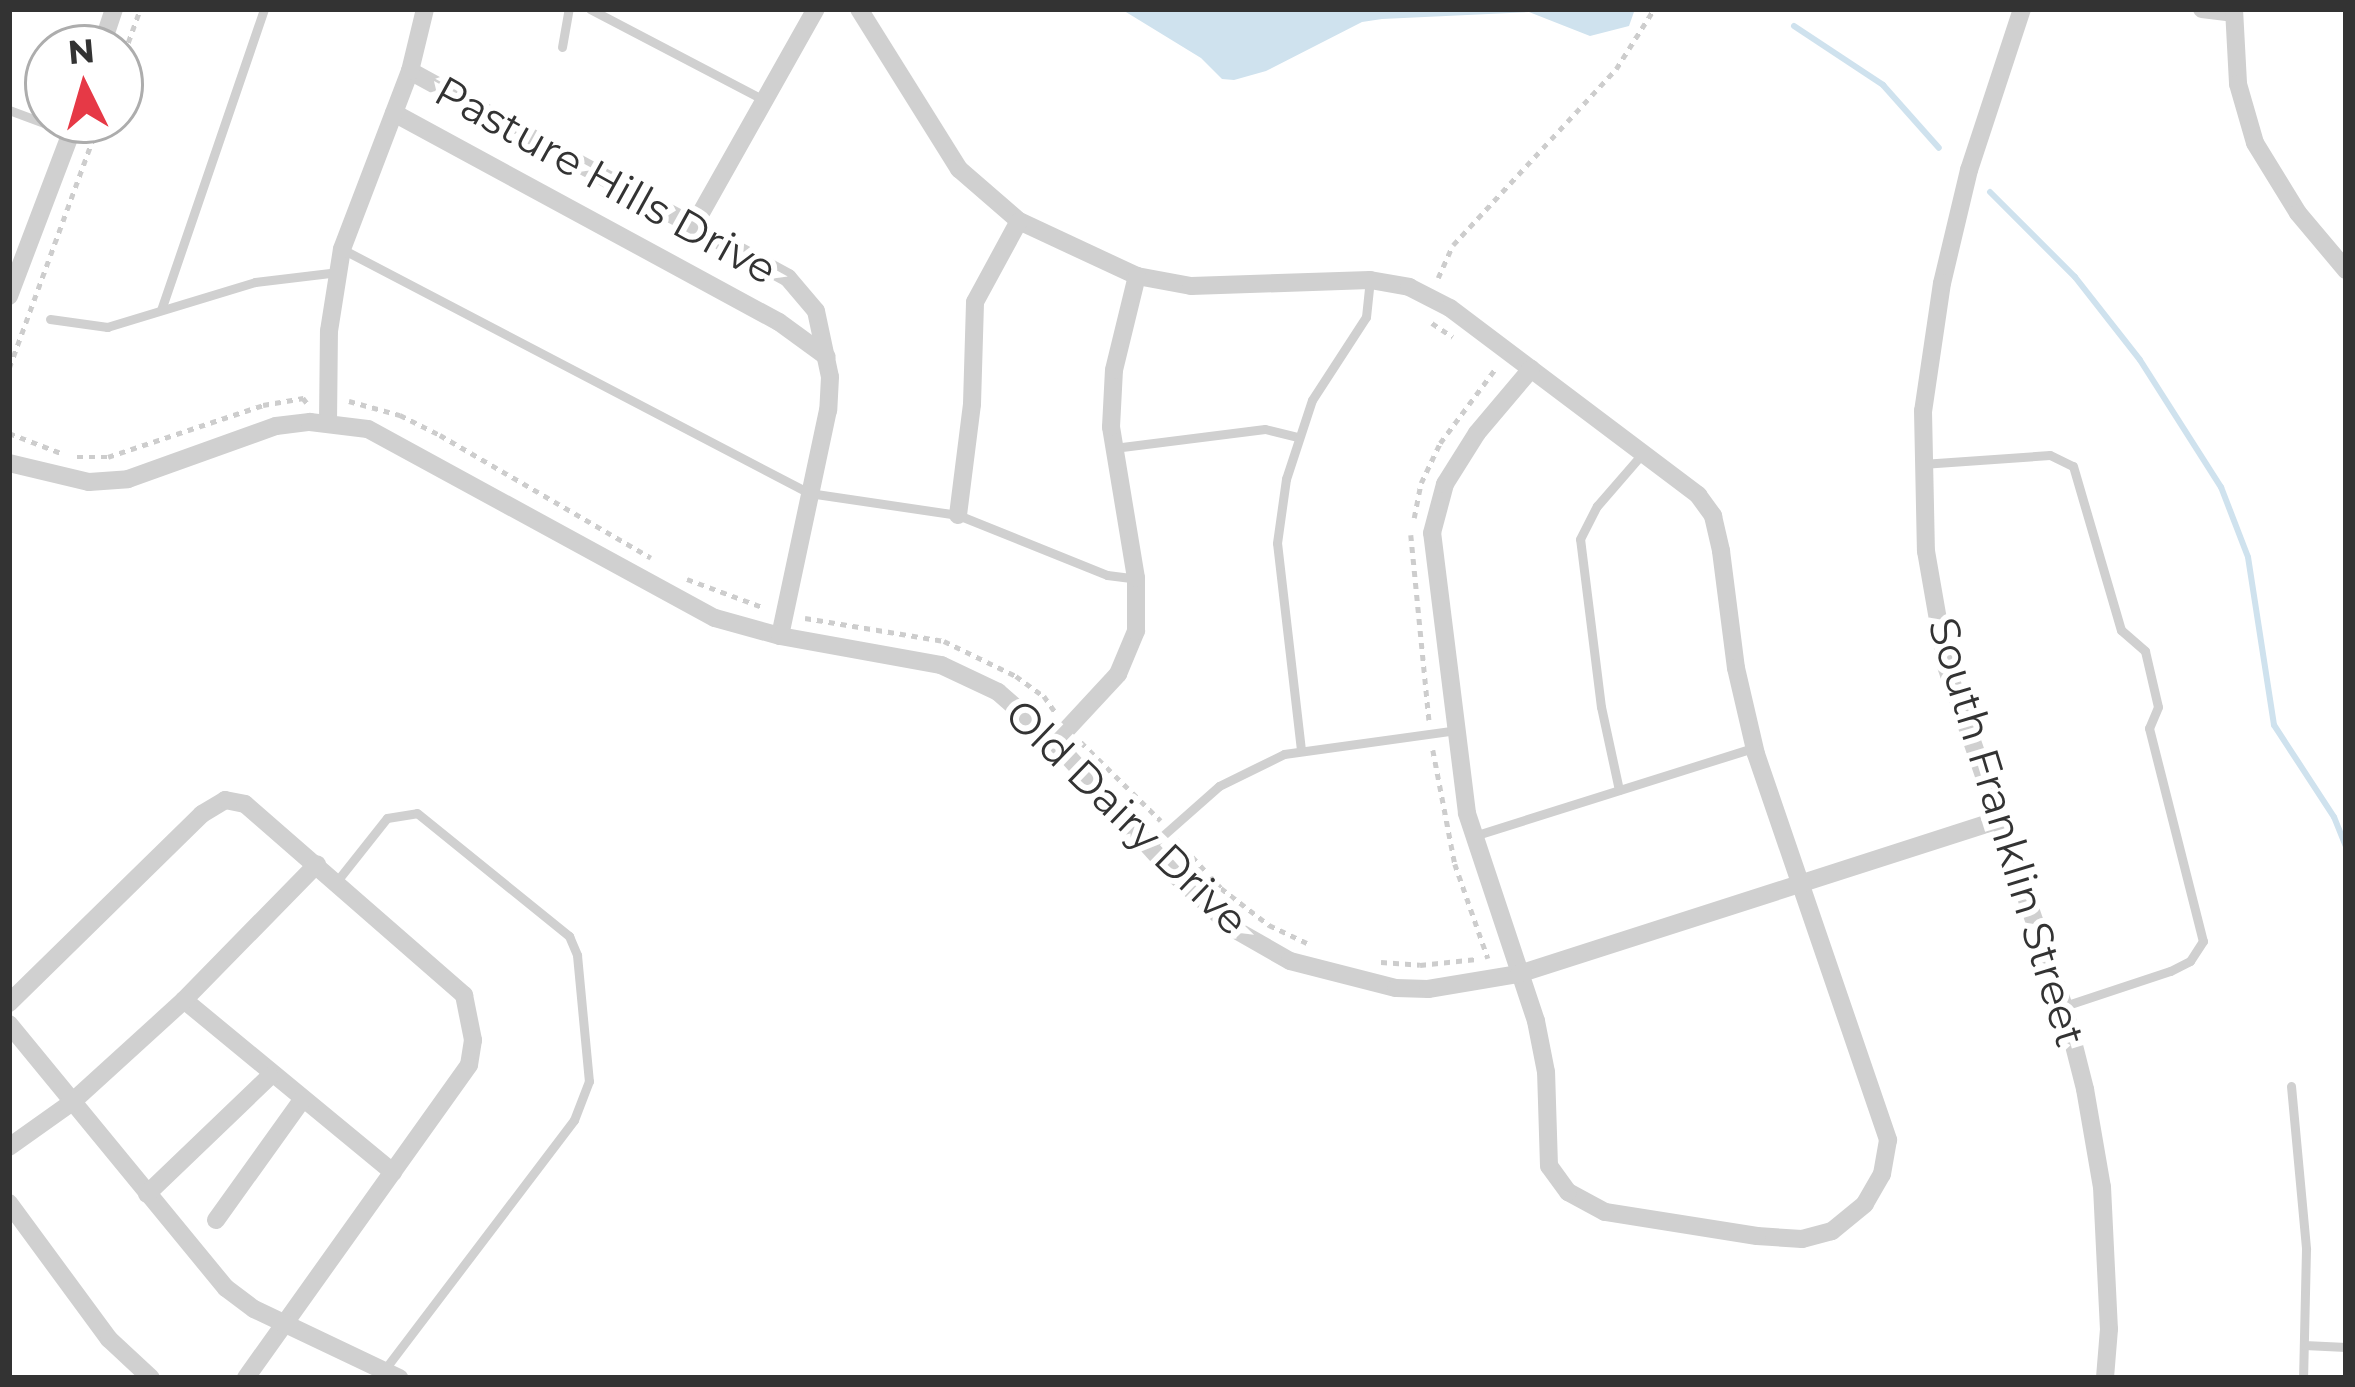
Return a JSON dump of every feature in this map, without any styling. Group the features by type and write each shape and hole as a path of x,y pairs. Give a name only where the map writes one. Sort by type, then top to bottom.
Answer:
{"street":[{"path":"328,423 329,331 342,249 410,71 424,9"},
{"path":"693,227 815,9"},
{"path":"859,9 959,170 1018,221 1065,248 1137,276 1191,286 1370,280 1409,286 1450,308 1645,452 1698,495 1713,515 1754,748 1888,1140 1882,1174 1865,1204 1832,1231 1802,1239 1605,1212 1568,1192 1550,1166 1546,1072 1519,974 1472,837 1432,533 1445,484 1477,433 1531,369"},
{"name":"South Franklin Street","path":"2022,9 1969,170 1942,284 1923,411 1927,551 1946,666 2064,1006 2102,1187 2109,1329 2104,1378"},
{"path":"2202,9 2234,11 2238,84 2255,143 2298,213 2346,270"},
{"name":"Pasture Hills Drive","path":"410,71 788,278 816,311 827,357 828,410 781,636"},
{"name":"Pasture Hills Drive","path":"394,113 779,322 827,357"},
{"path":"9,296 13,272 66,144"},
{"path":"958,515 972,404 975,302 1018,221"},
{"path":"1055,742 1118,674 1136,631 1136,578 1114,448 1114,370 1137,276"},
{"name":"Old Dairy Drive","path":"9,463 89,482 128,479 276,426 328,423 368,429 716,618 781,636 941,665 998,692 1055,742 1150,847 1234,929 1290,962 1396,988 1428,989 1519,974 1996,820"},
{"path":"9,1003 202,814 225,800 245,804 464,994 473,1040 469,1065 246,1378"},
{"path":"9,1148 71,1102 184,1000 317,864"},
{"path":"184,1000 393,1172"},
{"path":"9,1024 226,1288 284,1324 392,1374"},
{"path":"147,1194 271,1076"},
{"path":"216,1220 302,1100"},
{"path":"9,1203 109,1339 151,1378"}],"lane":[{"path":"161,310 264,9"},
{"path":"562,47 569,9"},
{"path":"590,9 764,100"},
{"path":"342,249 809,494 958,515 1107,574 1136,578"},
{"path":"50,319 107,327 255,282 338,272"},
{"path":"1301,750 1276,543 1297,437 1312,400 1366,317 1370,280"},
{"path":"1114,448 1265,429 1297,437"},
{"path":"1619,790 1601,707 1580,539 1597,506 1645,452"},
{"path":"1922,464 2050,455 2073,466 2121,630 2145,651 2158,707 2150,728 2203,941 2190,961 2170,971 2064,1006"},
{"path":"1150,847 1219,786 1301,750 1456,730"},
{"path":"1472,837 1754,748"},
{"path":"337,881 387,818 417,813 568,936 577,955 589,1081 574,1120 392,1374"},
{"path":"2291,1086 2306,1249 2303,1378"},
{"path":"2304,1345 2346,1347"}],"path":[{"path":"1435,283 1453,245 1616,69 1654,9"},
{"path":"9,368 91,144"},
{"path":"1420,316 1464,345"},
{"path":"1480,356 1497,368"},
{"path":"9,433 71,457 108,457 263,405 303,398"},
{"path":"349,401 400,415 440,435 667,568"},
{"path":"686,578 764,606 767,614"},
{"path":"1080,742 1087,741 1221,888 1269,925 1308,944"},
{"path":"1365,960 1420,965 1495,958"}],"water":[{"path":"1121,9 1635,9 1629,26 1590,36 1529,12 1362,22 1266,71 1234,80 1222,79 1201,58"}],"waterway":[{"path":"1794,26 1883,85 1939,148"},
{"path":"1990,192 2075,277 2140,360 2221,487 2248,557 2274,725 2334,817 2346,846"}]}
